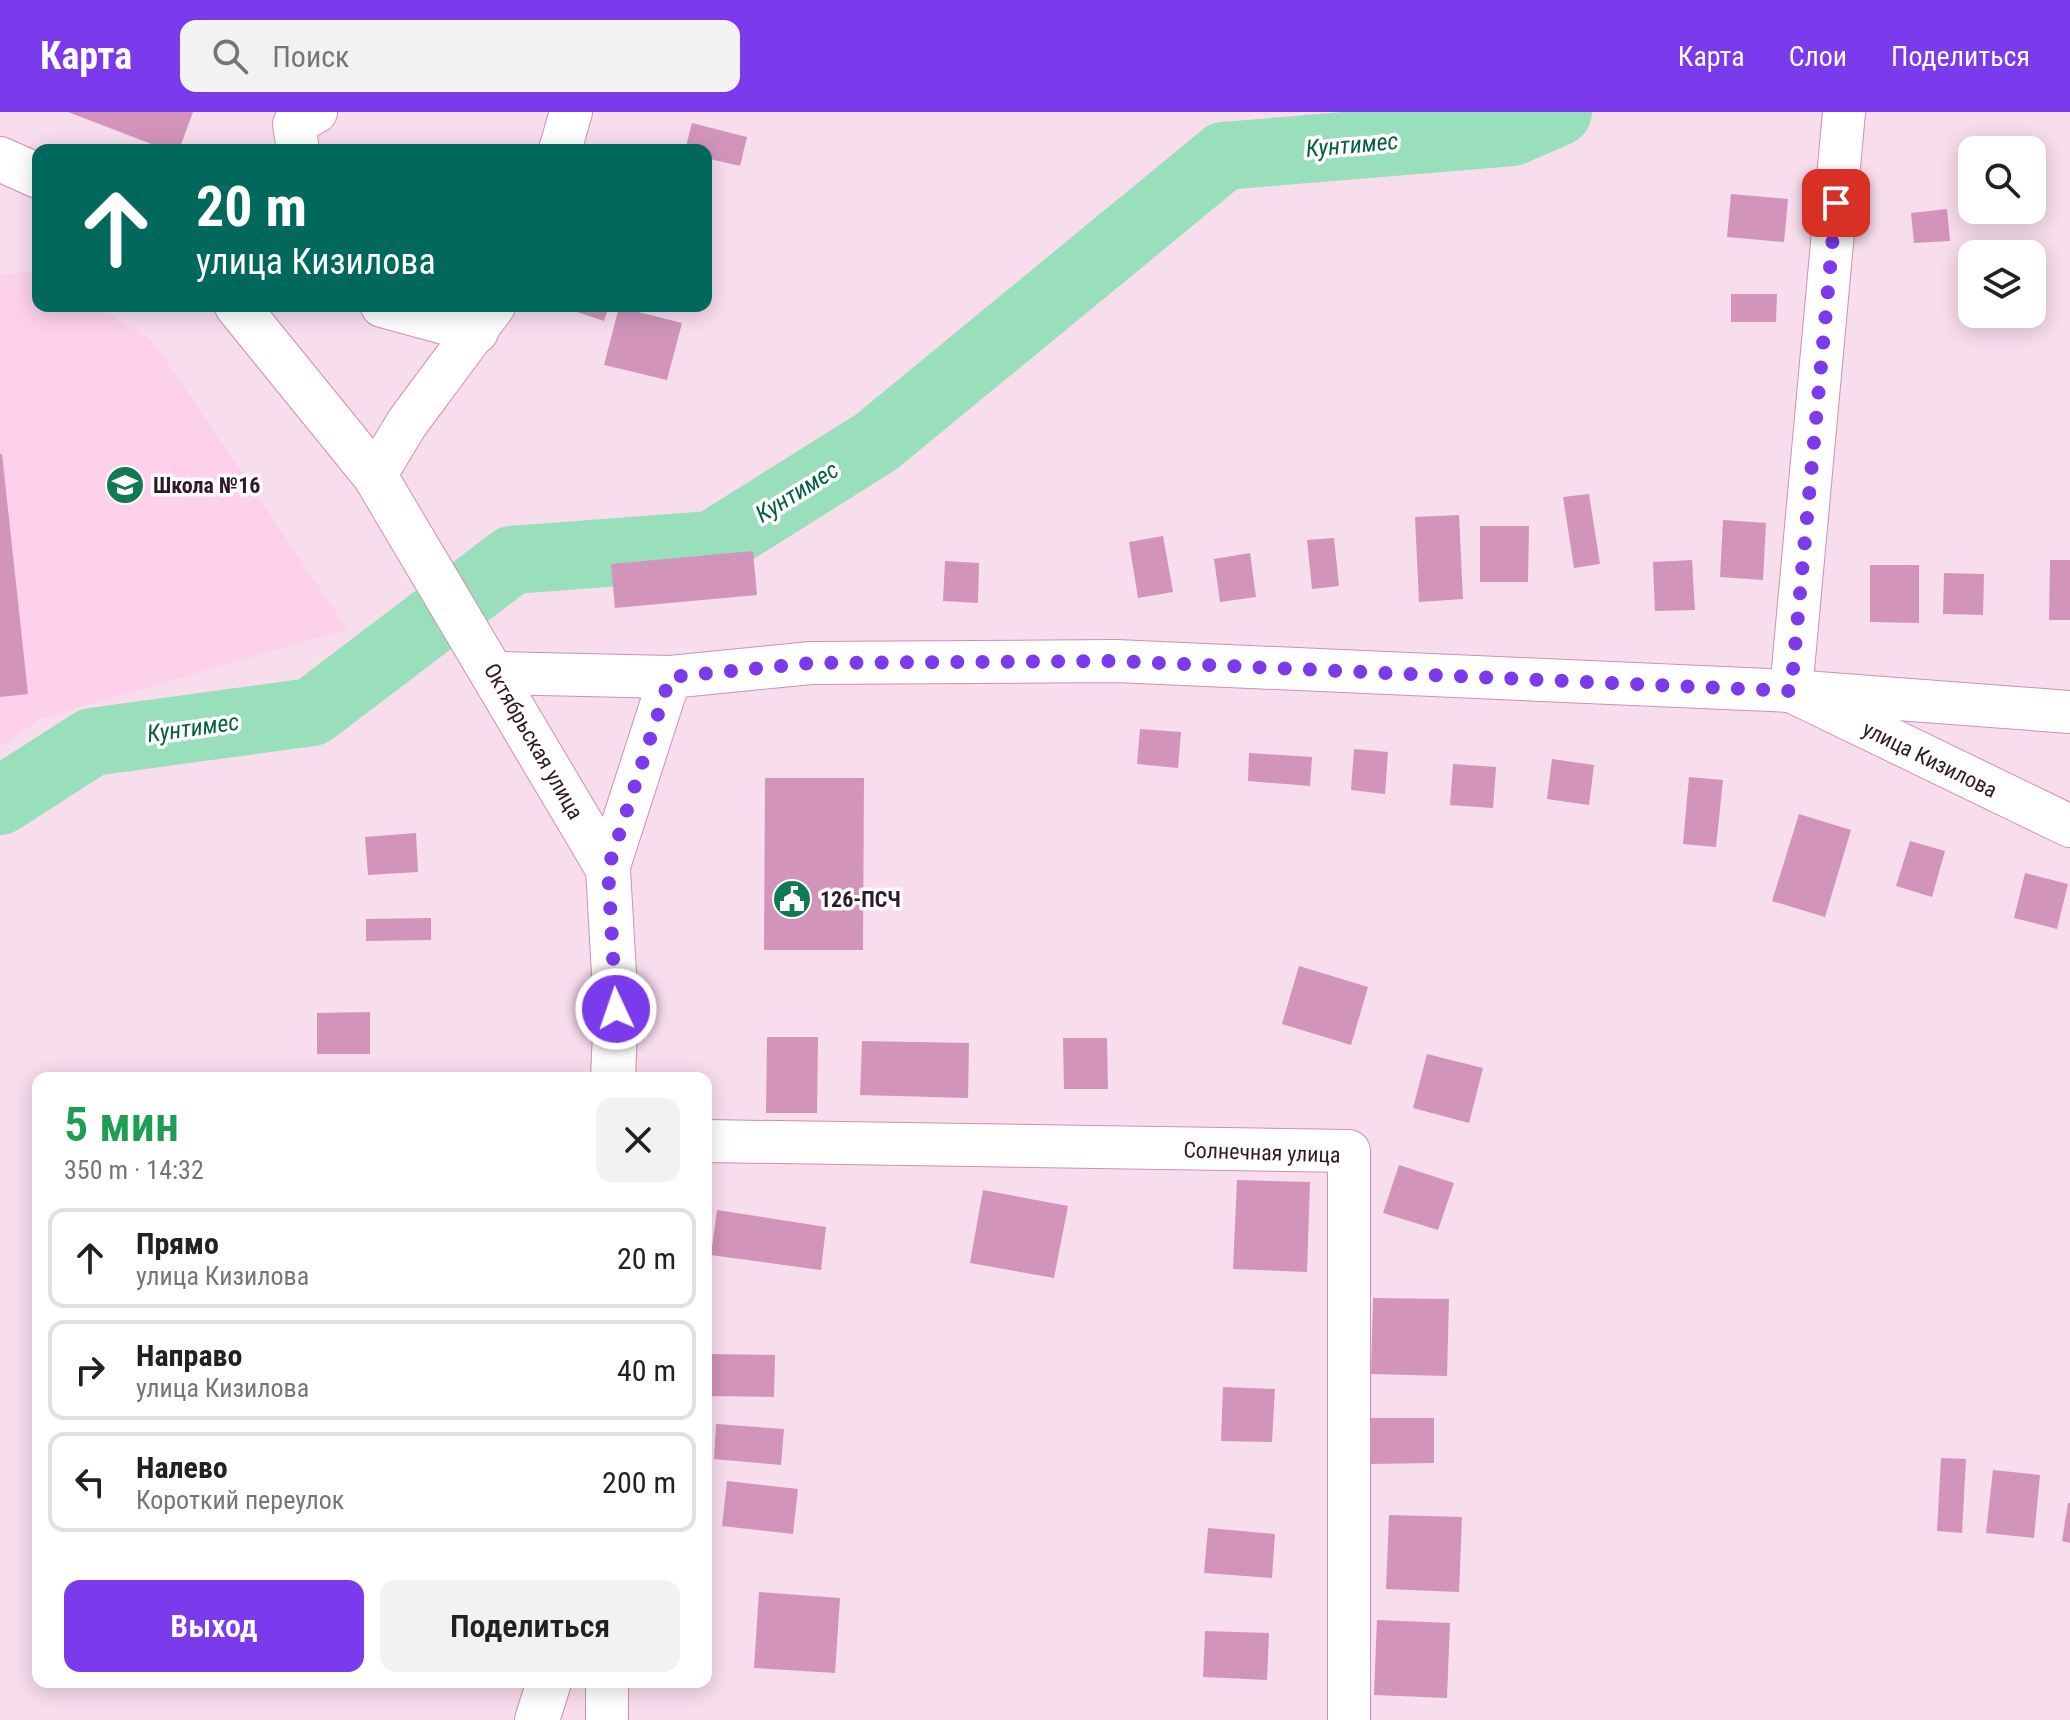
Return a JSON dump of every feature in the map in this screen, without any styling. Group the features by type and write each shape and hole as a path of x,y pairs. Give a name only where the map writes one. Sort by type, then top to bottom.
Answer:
{"main road":[{"name":"Октябрьская улица","path":"242,312 375,476 608,869 616,1009 613,1072"},
{"path":"537,1720 547,1688"}],"street":[{"path":"297,144 294,124 316,112"},
{"path":"562,144 571,112"},
{"path":"1791,691 1844,112"},
{"path":"430,312 486,319"},
{"path":"375,476 407,423 486,319"},
{"name":"улица Кизилова","path":"494,673 670,677 811,663 1116,661 1791,691 2070,712"},
{"path":"608,869 670,677"},
{"name":"улица Кизилова","path":"1791,691 2070,826"},
{"name":"Солнечная улица","path":"712,1141 1349,1151 1349,1720"},
{"path":"607,1688 607,1720"}],"shaded area":[{"name":"Школа №16","path":"32,272 32,312 105,312 153,341 347,629 40,719 0,747 0,275"}],"building":[{"path":"68,112 193,112 181,144 151,144"},
{"path":"692,123 747,137 740,166 712,159 712,144 687,144"},
{"path":"1731,194 1788,199 1784,242 1727,237"},
{"path":"1947,209 1950,241 1914,243 1911,213"},
{"path":"1731,294 1777,294 1776,322 1731,322"},
{"path":"577,312 607,312 604,321"},
{"path":"618,312 639,312 682,323 667,380 604,365"},
{"path":"0,454 28,694 0,697"},
{"path":"1589,494 1600,564 1574,568 1563,497"},
{"path":"1459,515 1463,599 1419,602 1415,517"},
{"path":"1723,520 1766,523 1763,580 1720,577"},
{"path":"1480,526 1529,526 1528,582 1480,582"},
{"path":"1163,536 1173,592 1138,598 1129,542"},
{"path":"1334,538 1339,586 1312,589 1307,540"},
{"path":"753,551 757,595 615,608 611,564"},
{"path":"1250,553 1256,597 1220,602 1214,559"},
{"path":"1692,560 1695,610 1655,611 1653,562"},
{"path":"2050,560 2070,560 2070,620 2049,620"},
{"path":"945,561 979,563 978,603 943,601"},
{"path":"1870,565 1919,565 1919,623 1870,622"},
{"path":"1944,573 1984,574 1983,615 1943,614"},
{"path":"1140,729 1181,732 1178,768 1137,764"},
{"path":"1354,749 1388,752 1385,794 1351,790"},
{"path":"1249,753 1312,757 1310,786 1248,781"},
{"path":"1552,759 1594,765 1589,805 1547,799"},
{"path":"1453,764 1496,767 1493,808 1450,805"},
{"path":"1689,777 1723,780 1716,847 1683,844"},
{"path":"765,778 864,778 863,950 764,950"},
{"path":"1799,814 1851,830 1825,917 1772,901"},
{"path":"416,833 418,872 368,875 365,837"},
{"path":"1910,841 1945,851 1932,897 1896,886"},
{"path":"2025,873 2068,884 2057,929 2014,918"},
{"path":"431,918 431,940 366,941 366,919"},
{"path":"1299,966 1368,987 1351,1045 1282,1024"},
{"path":"370,1012 370,1054 317,1054 317,1013"},
{"path":"767,1037 818,1037 817,1113 766,1113"},
{"path":"1063,1038 1107,1038 1108,1089 1064,1089"},
{"path":"862,1041 969,1043 968,1098 860,1095"},
{"path":"1427,1054 1483,1068 1469,1123 1413,1108"},
{"path":"1399,1165 1454,1183 1438,1230 1383,1213"},
{"path":"1237,1180 1310,1182 1307,1272 1233,1269"},
{"path":"983,1190 1068,1206 1054,1278 970,1263"},
{"path":"717,1210 826,1227 821,1270 712,1255"},
{"path":"1373,1298 1449,1299 1447,1376 1371,1374"},
{"path":"712,1354 775,1355 774,1397 712,1396"},
{"path":"1223,1387 1275,1389 1272,1442 1221,1441"},
{"path":"1370,1418 1434,1418 1434,1463 1370,1464"},
{"path":"716,1424 784,1429 781,1465 714,1459"},
{"path":"1941,1458 1966,1459 1962,1533 1937,1531"},
{"path":"1993,1470 2040,1475 2034,1538 1986,1533"},
{"path":"727,1481 798,1489 793,1534 722,1526"},
{"path":"2070,1503 2070,1543 2062,1541"},
{"path":"1389,1515 1462,1517 1459,1592 1386,1589"},
{"path":"1208,1528 1275,1534 1272,1578 1204,1573"},
{"path":"759,1592 840,1598 835,1673 754,1668"},
{"path":"1377,1620 1450,1623 1447,1698 1374,1695"},
{"path":"1205,1631 1269,1633 1267,1680 1203,1677"}],"waterway":[{"name":"Кунтимес","path":"0,801 92,742 312,712 512,560 712,545 876,442 1224,156 1512,132 1558,112"}],"place":[{"name":"Школа №16","path":"125,485"},
{"name":"126-ПСЧ","path":"792,899"}],"route":[{"path":"616,1009 608,869 670,677 811,663 1116,661 1791,691 1836,203"}]}
